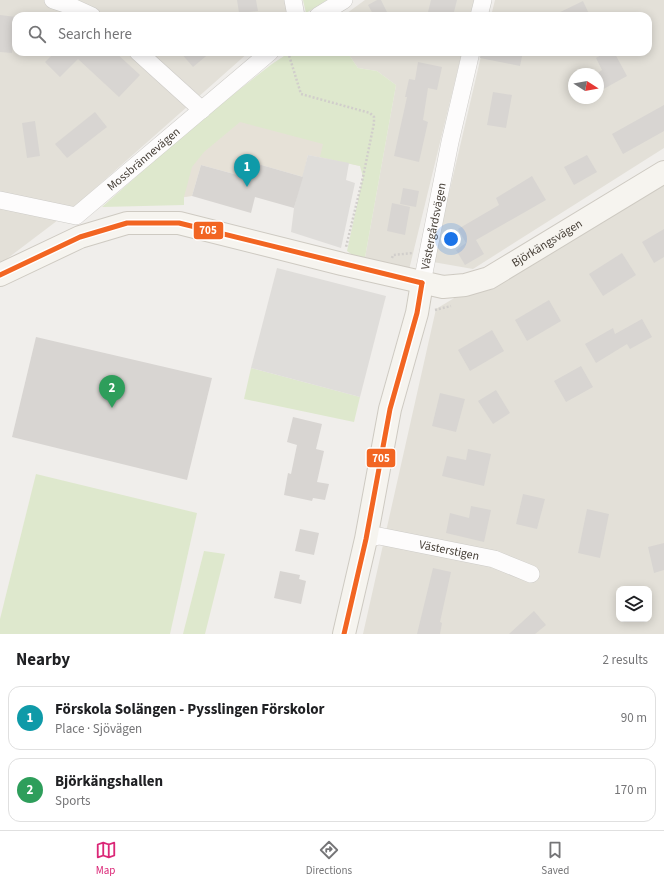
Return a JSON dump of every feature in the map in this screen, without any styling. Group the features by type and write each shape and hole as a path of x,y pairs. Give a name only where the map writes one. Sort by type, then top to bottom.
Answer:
{"street":[{"path":"53,0 83,12"},
{"path":"293,0 295,12"},
{"path":"324,12 344,0"},
{"path":"480,12 483,0"},
{"path":"142,56 202,110"},
{"name":"Mossbrännevägen","path":"0,200 76,216 265,56"},
{"name":"Västergårdsvägen","path":"344,634 366,538 390,409 417,313 450,142 470,56"},
{"name":"Björkängsvägen","path":"0,275 80,237 127,223 179,223 422,283 443,287 465,285 489,278 664,172"},
{"name":"Västerstigen","path":"366,538 379,536 494,559 531,574"}],"path":[{"path":"289,56 301,94 370,113 374,117 363,177 342,264"}],"shaded area":[{"path":"0,0 285,0 287,12 12,12 12,56 244,56 66,214 0,264"},
{"path":"365,0 475,0 472,12 348,12"},
{"path":"495,0 664,0 664,148 473,269 433,262 481,56 652,56 652,12 492,12"},
{"path":"350,56 461,56 408,274 364,263 396,85 377,71 358,68"},
{"path":"281,60 360,166 308,155 303,177 258,164 245,177 201,165 192,196 131,205"},
{"path":"308,155 349,163 346,180 355,183 341,248 291,232 294,208"},
{"path":"664,172 664,634 363,634 436,309"},
{"path":"277,268 386,296 360,397 251,368"}],"green space":[{"path":"303,0 327,0 308,12 306,12"},
{"path":"284,56 350,56 358,68 377,71 396,85 364,263 347,251 363,177 360,166 320,157 323,144 240,122 204,152 192,167 184,197 184,205 102,207 198,122"},
{"path":"251,368 360,397 354,422 244,399"},
{"path":"36,474 197,513 170,634 0,634 0,619"},
{"path":"204,551 225,554 205,634 183,634"}],"building":[{"path":"237,0 256,0 258,11 239,12"},
{"path":"377,0 381,0 387,12 372,12 368,5"},
{"path":"431,0 457,0 454,12 428,12"},
{"path":"583,1 588,12 560,12"},
{"path":"0,15 12,16 12,53 0,52"},
{"path":"51,56 119,56 140,75 119,97 78,59 60,77 45,62"},
{"path":"183,56 206,56 193,67"},
{"path":"480,56 522,56 520,66 480,58"},
{"path":"599,56 616,56 627,76 604,89 604,68 601,68 596,58"},
{"path":"418,62 442,67 437,90 428,88 423,120 428,122 419,162 394,156 407,97 405,97 409,79 415,80"},
{"path":"493,92 512,95 506,128 487,125"},
{"path":"664,105 664,131 623,154 612,134"},
{"path":"95,112 107,127 67,158 55,144"},
{"path":"35,121 40,156 27,158 22,123"},
{"path":"587,155 597,172 574,185 564,167"},
{"path":"258,164 303,177 294,208 255,197 251,213 192,196 201,165 245,177"},
{"path":"532,176 546,200 476,240 484,254 465,265 456,250 466,243 458,229 499,205 496,198"},
{"path":"403,188 419,191 416,207 400,204"},
{"path":"392,203 410,207 405,235 387,231"},
{"path":"664,229 664,257 654,263 642,242"},
{"path":"622,253 636,275 603,296 589,274"},
{"path":"549,300 561,321 527,341 515,320"},
{"path":"642,319 652,337 630,349 627,344 596,363 585,344 613,328 615,334"},
{"path":"492,330 504,351 470,371 458,350"},
{"path":"36,337 212,378 187,480 12,437"},
{"path":"581,366 593,387 566,402 554,381"},
{"path":"496,390 510,413 493,424 478,401"},
{"path":"440,393 465,399 456,432 432,426"},
{"path":"293,417 322,424 316,449 324,451 317,482 329,484 325,500 313,498 312,501 284,495 288,473 291,474 297,445 287,442"},
{"path":"468,449 491,454 484,486 442,476 447,456 466,460"},
{"path":"523,494 545,499 537,529 516,524"},
{"path":"471,506 491,510 484,542 446,533 450,513 469,518"},
{"path":"587,509 609,514 600,558 578,553"},
{"path":"300,529 319,533 314,555 295,551"},
{"path":"664,543 664,570 654,573 648,547"},
{"path":"433,568 451,572 440,622 442,623 440,634 417,634"},
{"path":"280,571 300,575 299,579 306,581 301,604 274,598"},
{"path":"534,611 546,625 535,634 509,634"}],"transit line":[{"name":"705","path":"0,275 80,237 127,223 179,223 422,283"},
{"name":"705","path":"344,634 366,539 390,409 417,313 422,283"}],"place":[{"name":"Förskola Solängen - Pysslingen Förskolor","path":"247,187"},
{"name":"Björkängshallen","path":"112,408"}]}
